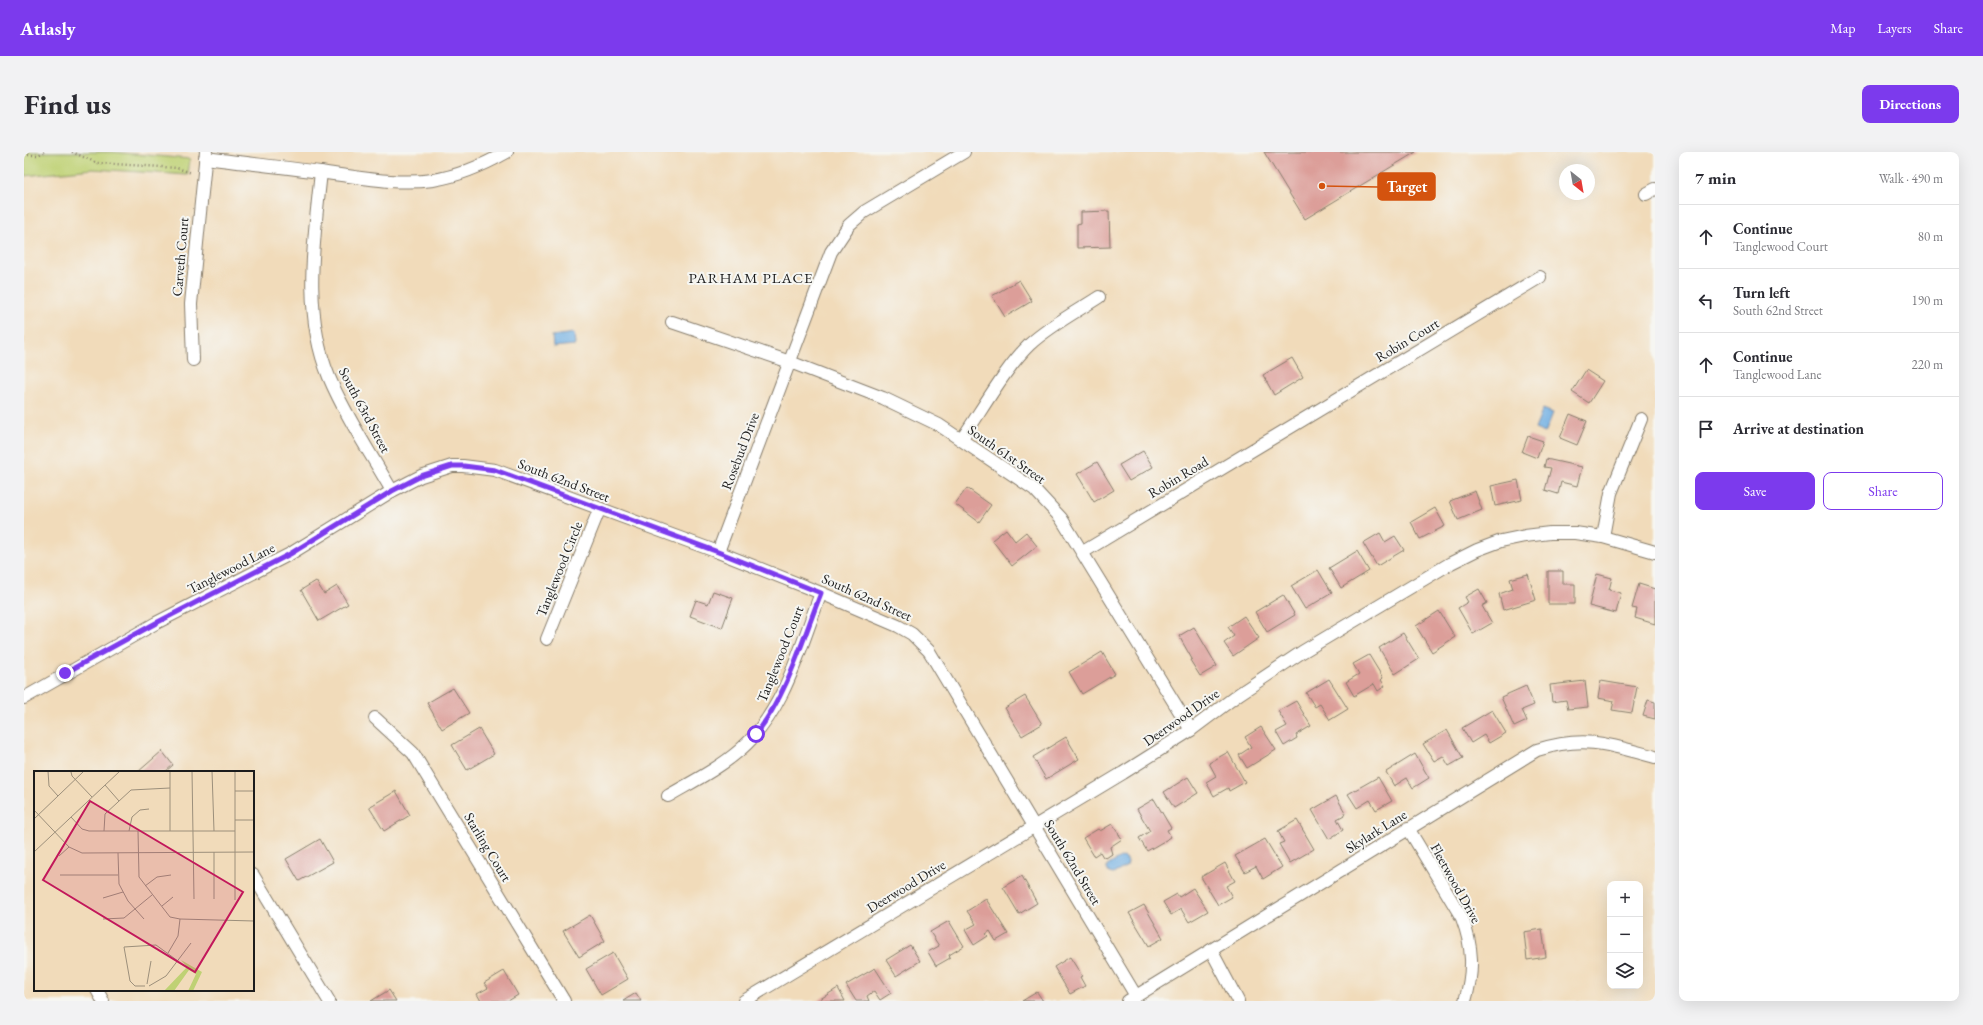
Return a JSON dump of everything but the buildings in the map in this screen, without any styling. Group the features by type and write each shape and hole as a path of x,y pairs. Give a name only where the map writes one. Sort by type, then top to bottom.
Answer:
{"street":[{"path":"206,155 376,180 431,180 450,176 490,161 506,152"},
{"name":"Rosebud Drive","path":"718,552 831,252 849,225 864,212 964,152"},
{"name":"Carveth Court","path":"193,360 191,304 206,155"},
{"name":"South 63rd Street","path":"321,172 311,266 312,298 320,345 329,376 343,405 392,491"},
{"name":"Robin Court","path":"1289,429 1540,277"},
{"path":"962,439 1013,364 1030,345 1049,328 1099,297"},
{"name":"South 61st Street","path":"672,322 790,362 883,398 939,425 962,439 1034,489 1061,518 1191,730"},
{"path":"1603,537 1611,493 1641,419"},
{"name":"Robin Road","path":"1083,552 1289,429"},
{"name":"Tanglewood Lane","path":"24,698 156,623 290,554 392,491 421,476 452,466"},
{"name":"South 62nd Street","path":"452,466 495,470 599,510 718,552 821,593 898,626 912,634 929,651 1034,827 1132,999"},
{"name":"Tanglewood Circle","path":"547,639 599,510"},
{"name":"Deerwood Drive","path":"744,1001 1034,827 1191,730 1239,694 1302,652 1451,563 1477,550 1500,541 1525,536 1550,533 1575,533 1603,537 1655,552"},
{"name":"Tanglewood Court","path":"668,796 739,751 769,718 781,696 821,593"},
{"name":"Starling Court","path":"375,718 413,753 564,1001"},
{"name":"Skylark Lane","path":"1132,999 1525,756 1553,745 1574,741 1591,741 1607,743 1655,757"},
{"name":"Fleetwood Drive","path":"1408,828 1462,918 1468,934 1472,968 1465,1001"},
{"path":"254,877 328,1001"},
{"path":"1212,950 1238,1001"},
{"path":"97,991 103,1001"}],"path":[{"path":"24,155 38,155 44,152"},
{"path":"72,152 97,163 177,168 188,172 203,174"}],"green space":[{"path":"24,152 112,152 190,159 188,175 93,169 24,176"}],"water":[{"path":"574,333 575,345 553,347 552,336"},
{"path":"1543,409 1553,413 1545,433 1535,429"},
{"path":"1122,857 1128,862 1127,866 1113,874 1109,873 1107,866"}],"place":[{"name":"Target","path":"1322,186"}],"district":[{"name":"PARHAM PLACE","path":"751,278"}],"route":[{"path":"65,673 103,651 290,554 392,491 421,476 452,466 478,467 495,470 599,510 718,552 821,593 781,696 769,718 756,734"}]}
